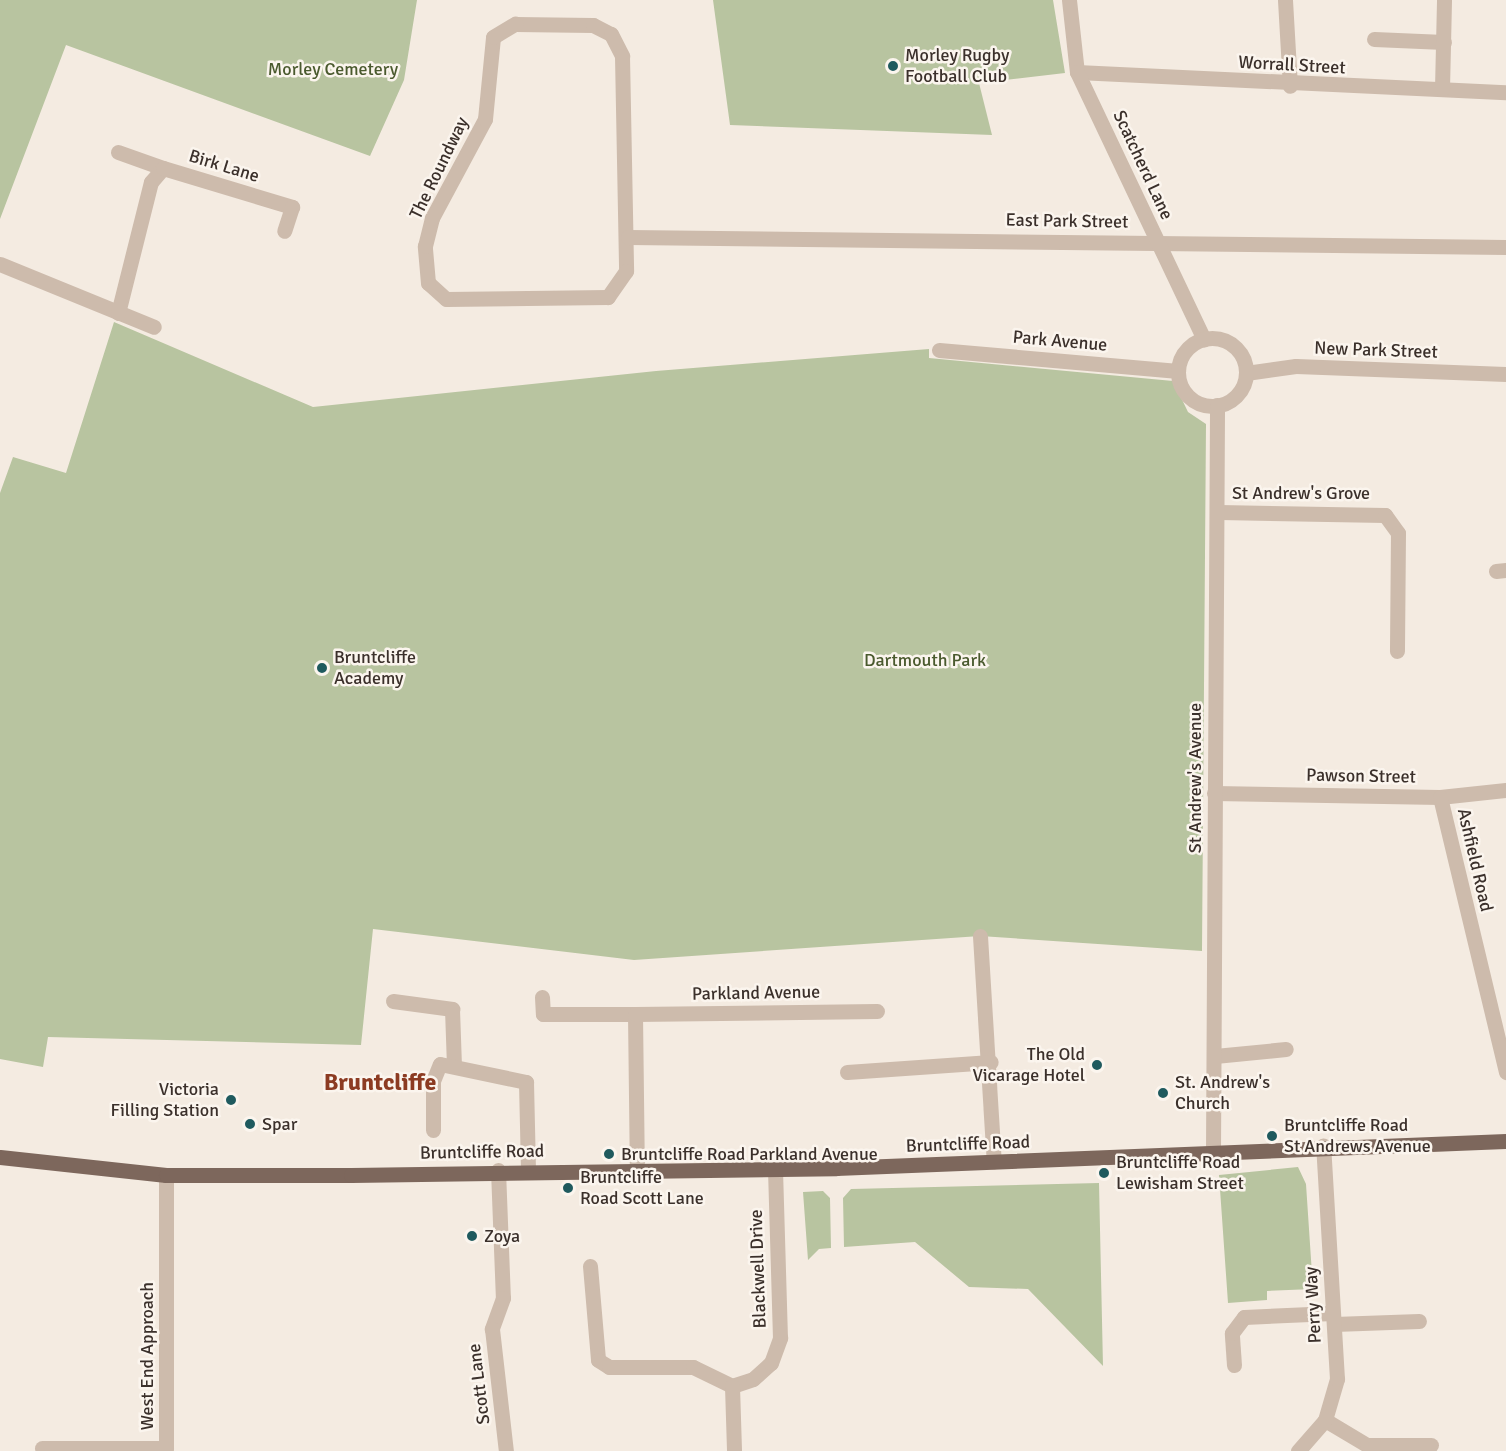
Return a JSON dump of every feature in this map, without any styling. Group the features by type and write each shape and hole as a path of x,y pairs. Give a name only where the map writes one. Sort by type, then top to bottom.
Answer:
{"main road":[{"name":"Bruntcliffe Road","path":"0,1157 166,1175 498,1170 637,1172 994,1162 1323,1145 1506,1141"}],"street":[{"name":"Scatcherd Lane","path":"1069,0 1077,72 1204,339"},
{"path":"1285,0 1290,86"},
{"path":"1442,89 1444,0"},
{"name":"The Roundway","path":"515,24 593,25 617,43 628,237 627,271 608,297 446,299 428,283 425,246 432,218 485,119 490,47 499,30 515,24"},
{"path":"1374,39 1444,42"},
{"name":"Worrall Street","path":"1077,72 1290,86 1506,92"},
{"path":"118,152 163,168"},
{"name":"Birk Lane","path":"118,313 151,182 163,168 292,207 284,231"},
{"name":"East Park Street","path":"628,237 1506,247"},
{"path":"0,264 154,327"},
{"path":"1204,339 1227,341 1240,352 1246,374 1236,395 1217,405 1188,395 1178,371 1186,350 1204,339"},
{"name":"Park Avenue","path":"939,350 1178,371"},
{"name":"New Park Street","path":"1246,374 1296,366 1506,374"},
{"name":"St Andrew's Avenue","path":"1213,1152 1219,512 1217,405"},
{"name":"St Andrew's Grove","path":"1219,512 1385,515 1398,533 1397,651"},
{"name":"Pawson Street","path":"1215,793 1440,797 1506,790"},
{"name":"Ashfield Road","path":"1440,797 1506,1072"},
{"path":"980,936 991,1062 994,1162"},
{"name":"Parkland Avenue","path":"542,997 543,1021 635,1014 878,1011"},
{"path":"393,1002 452,1009 454,1065"},
{"path":"635,1014 637,1172"},
{"path":"1215,1056 1286,1049"},
{"path":"848,1072 991,1062"},
{"path":"433,1130 433,1081 440,1064 454,1065 526,1082 528,1171"},
{"name":"Perry Way","path":"1298,1451 1325,1420 1337,1379 1323,1145"},
{"name":"Blackwell Drive","path":"732,1386 753,1379 771,1363 780,1338 775,1169"},
{"name":"Scott Lane","path":"498,1170 503,1298 492,1329 506,1451"},
{"name":"West End Approach","path":"42,1448 166,1448 166,1175"},
{"path":"590,1266 598,1360 609,1368 693,1367 732,1386 734,1451"},
{"path":"1234,1365 1232,1333 1244,1317 1419,1321"},
{"path":"1325,1420 1367,1445 1431,1445"}],"green space":[{"name":"Morley Cemetery","path":"0,0 417,0 404,80 370,156 66,45 0,219"},
{"name":"Morley Rugby Football Club","path":"713,0 1053,0 1065,73 979,83 992,135 730,125"},
{"name":"Dartmouth Park","path":"114,322 313,407 656,371 929,349 929,358 1173,381 1188,412 1206,424 1202,951 980,936 634,960 373,929 361,1045 48,1037 43,1067 0,1059 0,493 13,457 66,473"},
{"path":"1298,1167 1306,1184 1313,1289 1267,1291 1267,1300 1228,1303 1219,1175"},
{"path":"1099,1183 1103,1366 1028,1289 969,1287 915,1242 844,1247 843,1198 851,1189"},
{"path":"823,1191 830,1198 831,1248 819,1249 808,1260 803,1192"}],"place":[{"name":"Morley Rugby Football Club","path":"893,66"},
{"name":"Bruntcliffe Academy","path":"322,668"},
{"name":"The Old Vicarage Hotel","path":"1097,1065"},
{"name":"St. Andrew's Church","path":"1163,1093"},
{"name":"Victoria Filling Station","path":"231,1100"},
{"name":"Spar","path":"250,1124"},
{"name":"Bruntcliffe Road St Andrews Avenue","path":"1272,1136"},
{"name":"Bruntcliffe Road Parkland Avenue","path":"609,1154"},
{"name":"Bruntcliffe Road Lewisham Street","path":"1104,1173"},
{"name":"Bruntcliffe Road Scott Lane","path":"568,1188"},
{"name":"Zoya","path":"472,1236"}],"district":[{"name":"Bruntcliffe","path":"380,1083"}]}
